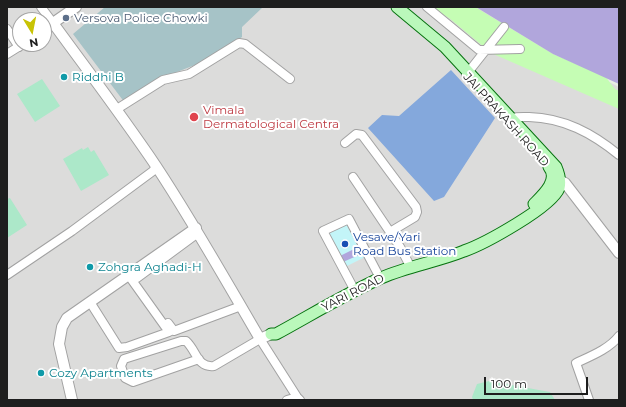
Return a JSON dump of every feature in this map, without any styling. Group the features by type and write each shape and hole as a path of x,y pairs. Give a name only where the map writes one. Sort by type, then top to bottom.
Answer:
{"main road":[{"name":"JAI PRAKASH ROAD","path":"271,334 273,330 408,262 453,249 494,231 534,204 557,178 509,120 467,74 428,37 387,7"},
{"path":"396,7 432,35 467,74"},
{"name":"YARI ROAD","path":"379,276 465,251 492,238 539,208 556,192 557,178"}],"street":[{"path":"41,7 117,109 197,230 260,339 299,398 287,400"},
{"path":"53,24 76,7"},
{"path":"427,7 474,47 485,51 520,49"},
{"path":"467,74 504,27"},
{"path":"117,109 163,80 189,74 239,43 245,44 290,79"},
{"path":"509,120 537,117 568,124 588,133 619,155"},
{"path":"345,143 356,134 362,135 416,207 417,212 415,217 390,232"},
{"path":"7,275 26,264 72,232 153,171 156,167"},
{"path":"353,176 408,262"},
{"path":"557,178 619,253"},
{"path":"354,288 323,231 349,219 379,276"},
{"path":"72,400 59,344 59,337 67,318 133,276 197,230"},
{"path":"90,302 119,348 169,332 133,276"},
{"path":"133,276 174,331 241,306"},
{"path":"199,359 133,382 125,378 121,366 124,359 181,341 186,341 190,344 199,359 202,364 207,367 214,366 271,334"},
{"path":"589,400 576,364 602,350 614,342 619,336"}],"shaded area":[{"path":"7,7 485,7 553,54 619,87 619,400 7,400"},
{"path":"105,7 263,7 242,27 242,37 205,61 154,81 125,103 73,34"},
{"path":"476,7 619,7 619,84 553,54"},
{"path":"451,70 495,118 444,197 434,201 368,128 382,115 399,116"},
{"path":"42,79 60,106 35,122 17,94"},
{"path":"88,147 91,152 94,150 109,175 81,191 63,159 82,148 83,150"},
{"path":"10,198 27,225 7,238 7,199"},
{"path":"352,222 358,233 362,231 366,241 363,242 369,255 345,267 329,233"},
{"path":"356,248 359,255 343,262 340,256"},
{"path":"489,381 550,392 555,400 473,400 472,397 477,384"}],"sand":[{"path":"430,7 475,7 553,54 605,76 615,89 619,91 619,109 491,53 449,18"}],"place":[{"name":"Versova Police Chowki","path":"66,18"},
{"name":"Riddhi B","path":"64,77"},
{"name":"Vimala Dermatological Centra","path":"194,117"},
{"name":"Vesave/Yari Road Bus Station","path":"345,244"},
{"name":"Zohgra Aghadi-H","path":"90,267"},
{"name":"Cozy Apartments","path":"41,373"}]}
